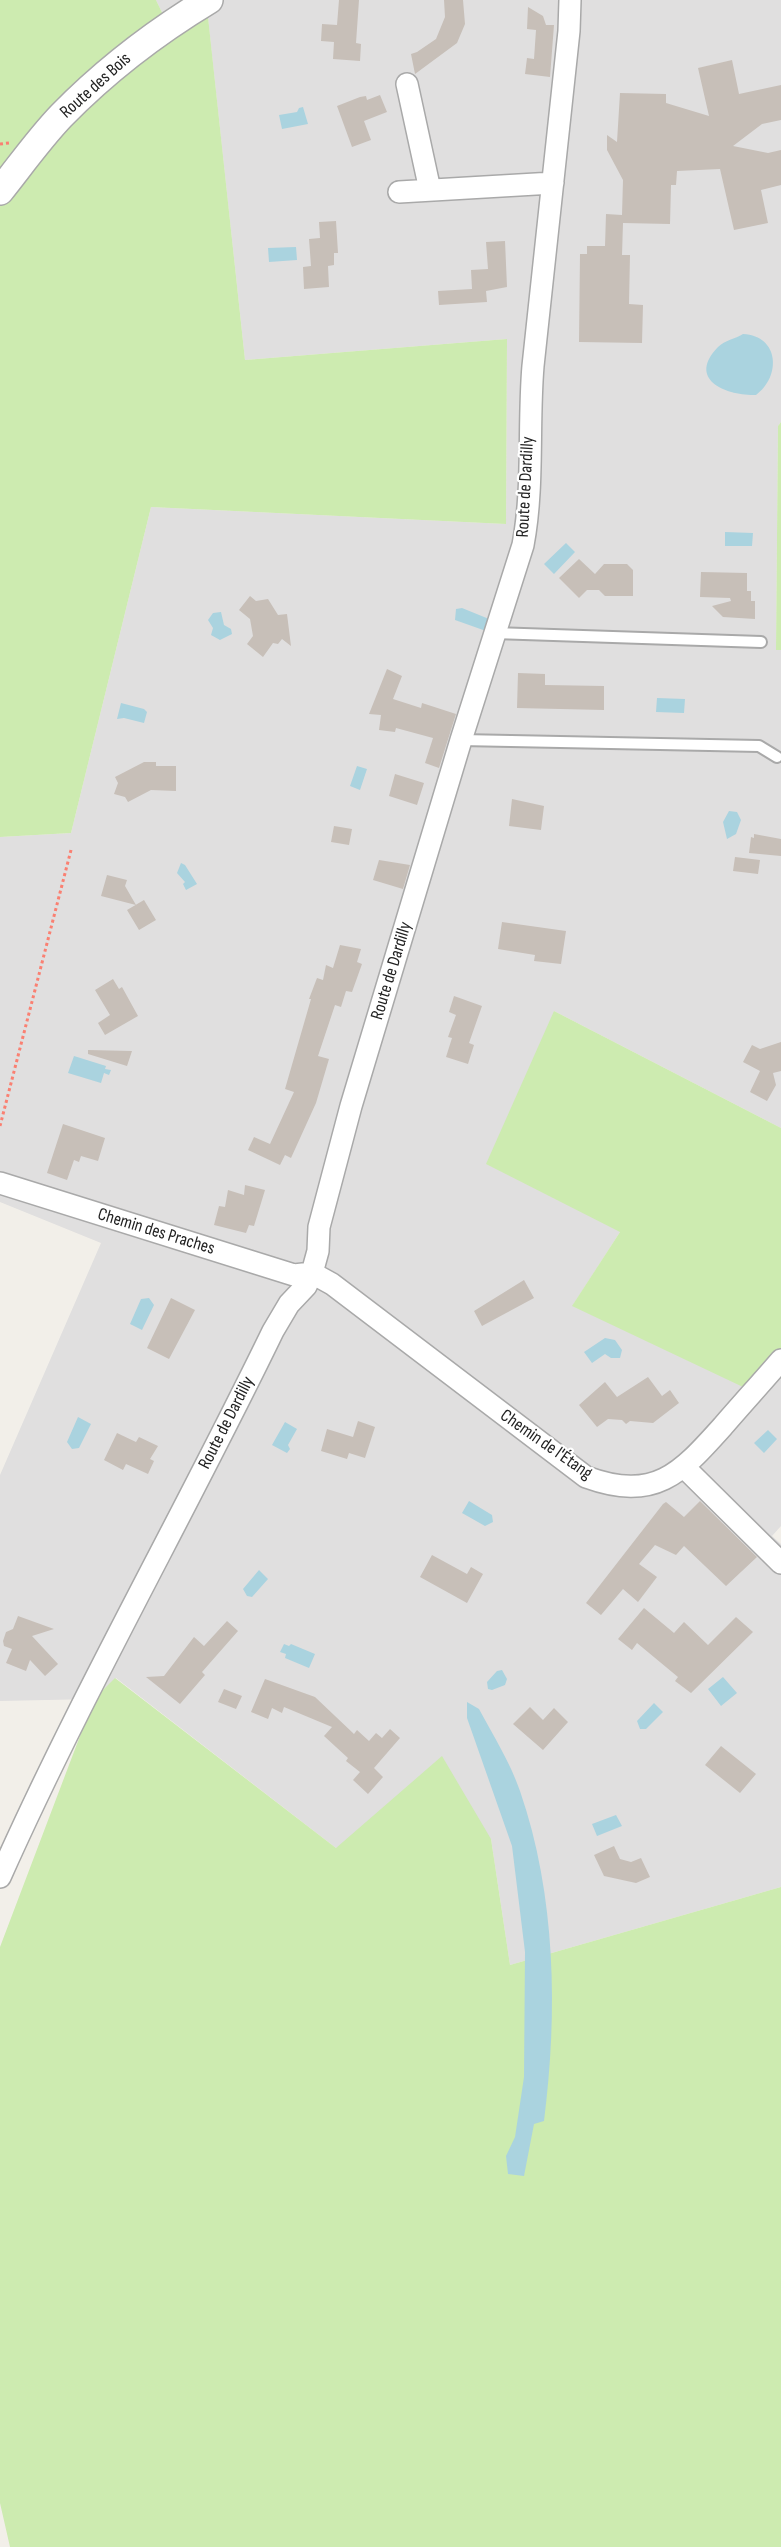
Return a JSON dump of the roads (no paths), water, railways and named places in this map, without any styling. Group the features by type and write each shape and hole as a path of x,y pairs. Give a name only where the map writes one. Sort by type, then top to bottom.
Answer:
{"street":[{"name":"Route des Bois","path":"0,191 59,118 80,97 123,59 210,0"},
{"name":"Route de Dardilly","path":"0,1877 66,1732 185,1507 273,1332 289,1304 306,1287 312,1273 318,1251 319,1227 351,1106 461,740 523,545 528,521 530,398 570,0"},
{"path":"406,84 430,190"},
{"path":"399,192 553,183"},
{"name":"Chemin des Praches","path":"0,1183 294,1275 312,1273"},
{"name":"Chemin de l'Étang","path":"312,1273 332,1284 586,1478 608,1485 629,1487 651,1484 685,1468"},
{"path":"781,1360 685,1468 781,1563"}],"lane":[{"path":"494,633 761,642"},
{"path":"461,740 759,746 777,758"}],"water":[{"path":"303,107 308,124 282,129 279,115 297,112"},
{"path":"296,247 297,260 269,262 268,248"},
{"path":"743,334 755,336 764,342 773,358 770,378 756,395 733,393 723,389 708,377 706,369 709,359 718,347"},
{"path":"725,532 753,533 752,546 725,546"},
{"path":"566,543 575,552 554,574 544,564"},
{"path":"462,608 489,619 486,631 455,620 456,609"},
{"path":"221,612 224,625 231,629 232,634 220,640 211,635 213,628 208,620 213,613"},
{"path":"657,698 685,699 684,713 656,712"},
{"path":"121,703 144,709 147,712 144,723 124,718 117,719"},
{"path":"357,766 367,769 360,790 350,786"},
{"path":"729,811 737,812 741,820 736,834 727,839 723,822"},
{"path":"181,863 185,865 197,884 186,890 183,884 185,882 177,873"},
{"path":"74,1056 106,1066 105,1069 111,1070 109,1075 104,1073 101,1083 68,1073"},
{"path":"149,1298 154,1305 142,1330 130,1324 141,1299"},
{"path":"605,1338 615,1340 622,1350 620,1358 611,1358 605,1354 592,1363 584,1352"},
{"path":"78,1417 91,1424 79,1448 72,1449 67,1442"},
{"path":"285,1422 297,1429 288,1445 290,1449 287,1453 272,1445"},
{"path":"768,1430 777,1439 764,1453 754,1443"},
{"path":"469,1501 492,1515 493,1522 485,1526 462,1513"},
{"path":"259,1570 268,1579 252,1597 247,1596 243,1589"},
{"path":"284,1644 289,1646 291,1644 315,1654 309,1668 285,1658 286,1654 280,1652"},
{"path":"502,1670 507,1679 505,1685 492,1690 488,1689 487,1682 497,1671"},
{"path":"723,1677 737,1693 721,1706 708,1689"},
{"path":"467,1702 479,1709 516,1780 532,1831 547,1913 552,1997 548,2080 544,2121 534,2124 524,2176 508,2174 506,2156 515,2137 524,2077 525,1952 512,1846 467,1718"},
{"path":"654,1703 663,1712 646,1729 640,1729 637,1721"},
{"path":"616,1815 622,1826 597,1836 592,1824"}]}
